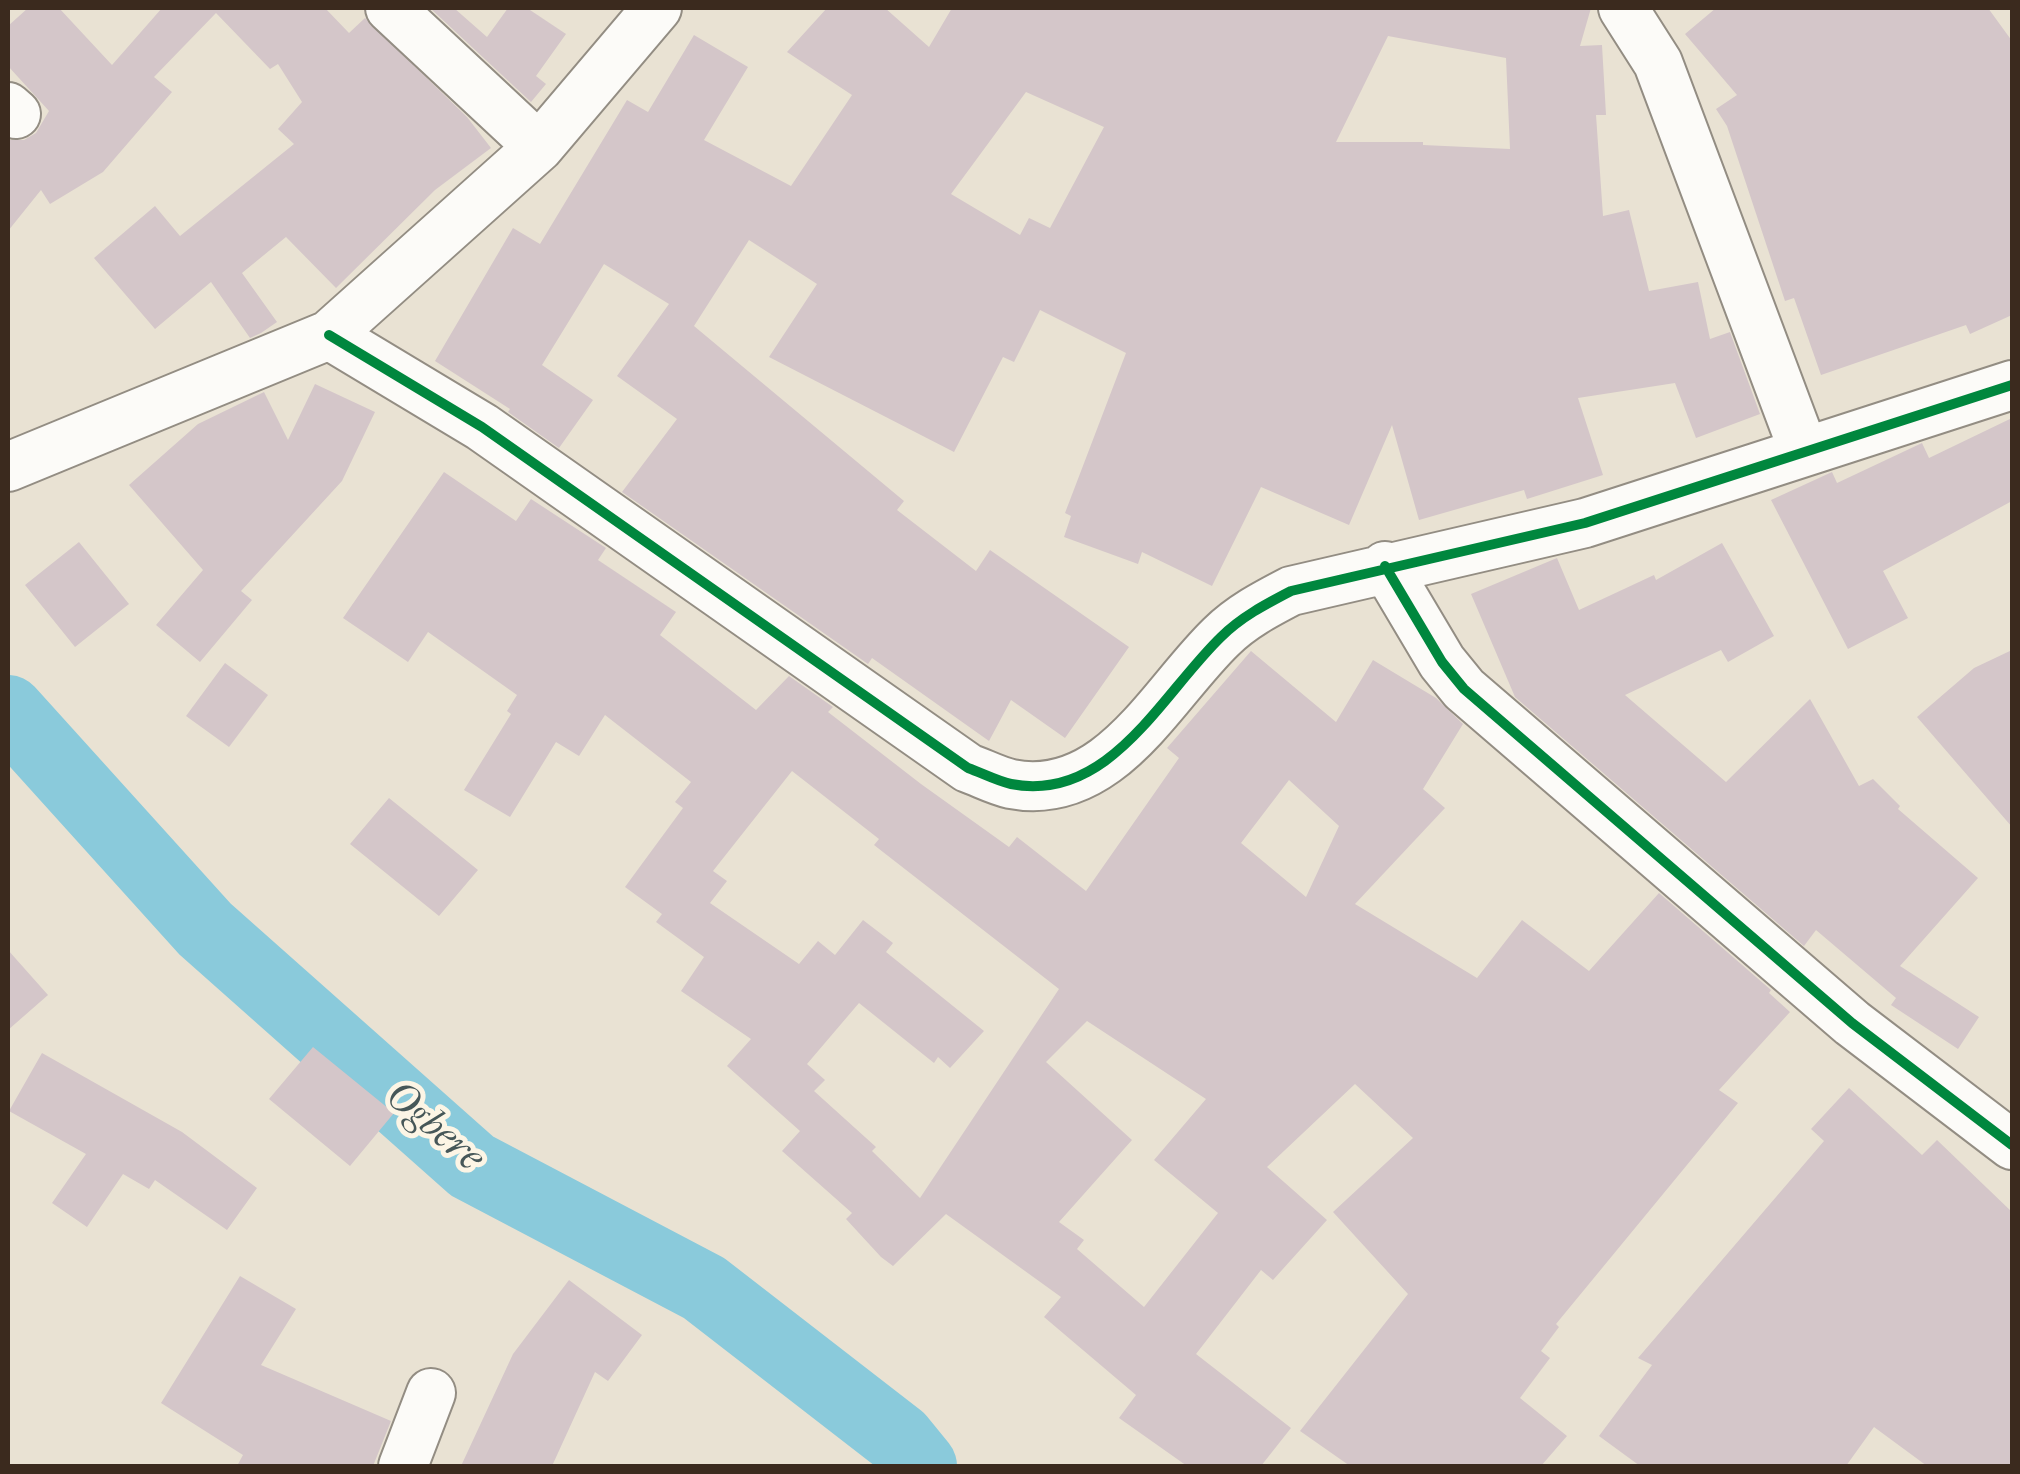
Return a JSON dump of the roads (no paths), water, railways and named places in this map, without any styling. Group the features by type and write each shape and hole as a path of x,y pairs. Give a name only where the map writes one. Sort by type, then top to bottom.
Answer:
{"street":[{"path":"390,8 539,147"},
{"path":"8,466 330,335 539,147 657,8"},
{"path":"1623,8 1658,63 1803,449"},
{"path":"330,335 482,427 968,768 1012,784 1055,784 1104,766 1221,637 1250,613 1291,591 1585,522 2012,384"},
{"path":"1385,566 1442,662 1464,689 1852,1023 2012,1146"},
{"path":"403,1466 431,1393"}],"waterway":[{"name":"Ogbere","path":"8,711 205,929 472,1166 704,1288 899,1439 921,1466"}]}
